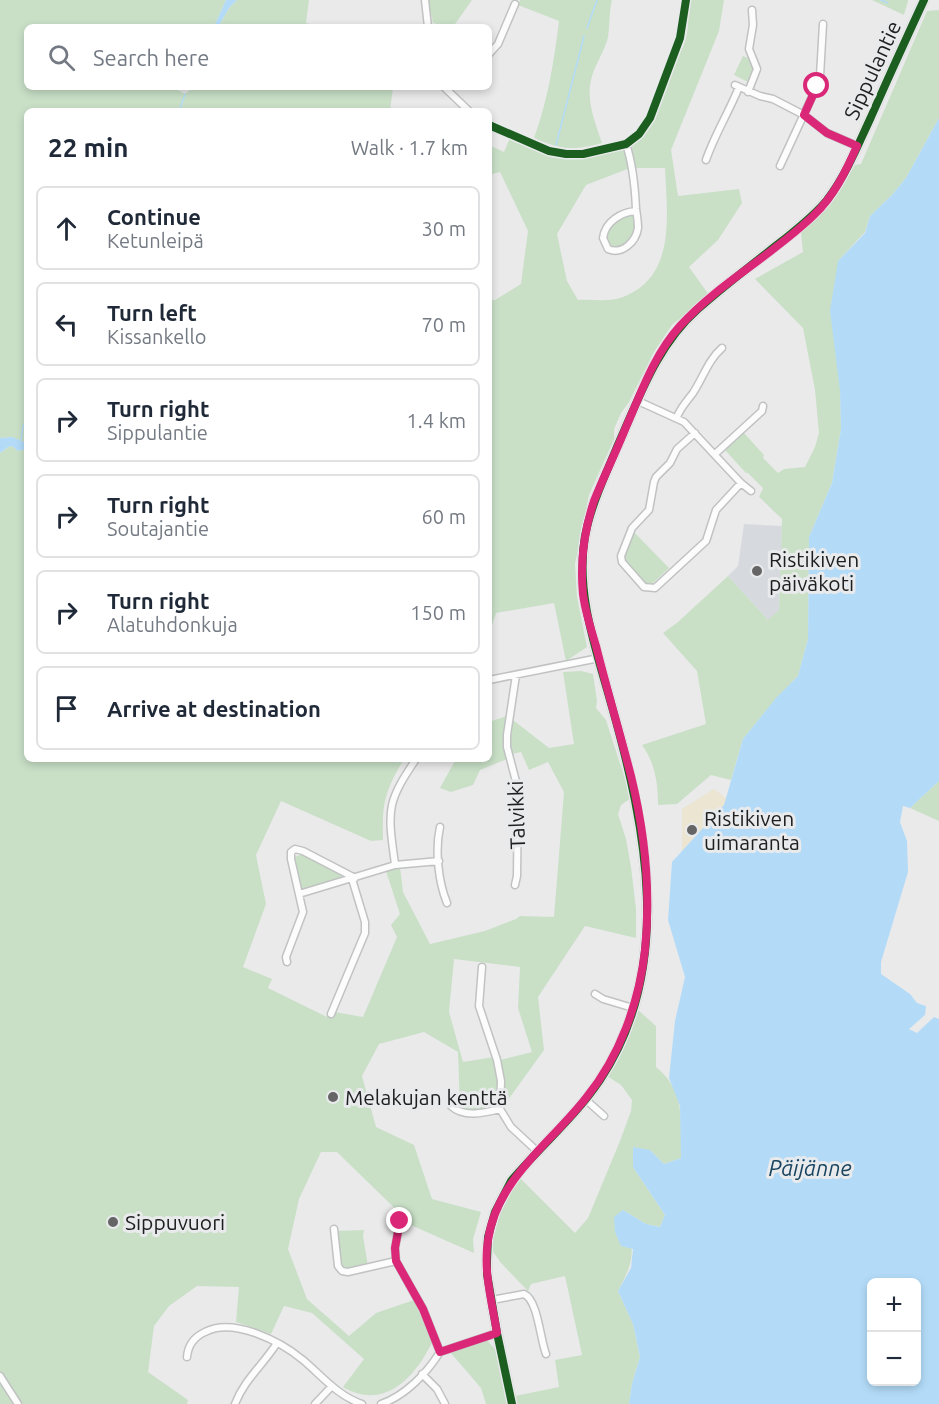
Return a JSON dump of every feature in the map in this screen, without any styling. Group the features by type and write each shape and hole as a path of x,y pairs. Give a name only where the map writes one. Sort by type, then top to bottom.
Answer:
{"street":[{"path":"426,0 428,24"},
{"path":"492,126 549,151 566,154 583,154 626,144 639,134 650,118 680,38 686,0"},
{"name":"Sippulantie","path":"512,1404 487,1274 488,1237 495,1212 511,1181 585,1100 614,1056 633,1008 641,974 647,930 648,900 645,861 632,779 583,597 582,564 586,532 594,503 661,352 680,326 814,214 839,183 924,0"},
{"path":"492,51 498,44 515,4"},
{"path":"748,92 757,69 749,49 753,25 752,10"},
{"path":"780,166 820,76 823,24"},
{"path":"706,160 714,137 729,111 737,86 748,92 773,99 804,115 827,133 857,146"},
{"path":"453,90 467,108"},
{"path":"626,144 634,179 638,228 634,238 620,250 608,249 603,238 607,227 621,214 636,211"},
{"path":"677,417 682,405 693,393 715,354 722,348"},
{"path":"638,401 684,422 751,491"},
{"path":"715,454 762,411 763,406"},
{"path":"695,433 677,448 670,463 656,477 649,510 632,528 621,556 622,562 644,587 655,588 706,541 717,507 741,483"},
{"path":"492,679 599,657"},
{"name":"Talvikki","path":"515,885 519,789 507,747 507,735 516,675"},
{"path":"395,865 390,819 392,803 414,762"},
{"path":"440,827 439,861 443,892 447,903"},
{"path":"287,962 286,957 303,912 291,859 291,852 295,849 303,851 353,879 365,922 365,933 331,1014"},
{"path":"299,894 395,865 439,861"},
{"path":"483,968 479,1006 497,1060 501,1082 500,1109 511,1127 538,1152"},
{"path":"595,994 603,999 633,1008"},
{"path":"585,1100 604,1116"},
{"path":"451,1106 455,1110 468,1113 485,1113 500,1109"},
{"path":"400,1221 395,1248 396,1261 423,1309 440,1352"},
{"path":"334,1229 338,1266 342,1271 348,1272 396,1261"},
{"path":"492,1300 524,1294 529,1296 533,1302 546,1354"},
{"path":"187,1357 188,1348 199,1335 210,1329 224,1326 236,1327 291,1351 347,1398 362,1404"},
{"path":"381,1404 403,1392 440,1352 497,1333"},
{"path":"235,1404 247,1380 266,1361 277,1344"},
{"path":"422,1374 437,1389 445,1404"},
{"path":"0,1376 18,1404"},
{"path":"315,1404 332,1386"}],"shaded area":[{"name":"Ristikiven päiväkoti","path":"744,524 782,526 779,610 769,621 728,576 738,566"}],"green space":[{"path":"0,0 226,0 215,24 24,24 24,90 178,90 185,94 190,90 393,90 390,108 24,108 24,446 12,437 0,438"},
{"path":"237,0 309,0 306,23 310,24 220,24 229,8"},
{"path":"428,0 472,0 455,24 433,23"},
{"path":"520,0 612,0 608,37 590,85 592,110 602,143 568,148 534,138 550,80 559,21 518,5"},
{"path":"689,0 724,0 719,31 671,150 678,196 739,189 742,203 718,240 689,267 709,295 672,325 654,352 614,429 614,439 589,495 575,564 577,597 587,647 566,661 554,603 496,613 492,625 492,300 521,284 528,231 500,172 492,174 492,146 504,152 510,138 555,156 578,158 618,150 625,151 630,168 586,185 557,234 567,281 578,300 615,299 638,289 651,276 660,261 665,243 667,205 665,168 636,168 631,145 654,115 685,42"},
{"path":"872,0 908,0 908,1 904,15"},
{"path":"939,10 939,118 906,178 870,216 865,232 838,261 841,429 832,483 809,537 808,639 798,676 743,739 731,780 711,775 677,804 658,805 655,774 642,745 706,724 697,671 663,633 728,576 768,620 779,610 782,519 759,497 763,488 724,449 743,432 778,473 784,469 805,467 819,433 815,390 803,328 755,279 803,252 801,233 831,201 855,165 861,164 927,11"},
{"path":"743,56 753,60 755,72 750,83 734,75"},
{"path":"634,214 634,230 628,240 620,248 609,246 606,240 607,230 625,216"},
{"path":"12,446 18,451 24,449 24,762 402,762 386,797 383,840 371,841 281,801 256,855 266,904 243,967 272,979 268,988 327,1017 329,1011 363,1017 397,937 391,925 400,914 386,871 400,867 403,892 430,944 485,931 520,916 554,917 564,792 548,762 529,770 521,752 512,754 510,736 513,720 549,748 574,744 563,672 581,671 593,674 596,708 606,720 631,798 621,805 618,814 626,839 631,867 636,909 636,938 585,926 538,997 544,1050 503,1107 504,1083 500,1060 532,1052 518,1008 520,967 454,959 449,1012 463,1062 494,1057 498,1082 496,1107 475,1110 460,1108 458,1052 424,1032 379,1044 362,1076 376,1127 414,1145 432,1199 481,1212 473,1239 474,1253 413,1226 337,1152 321,1152 299,1199 288,1249 307,1299 349,1336 376,1313 414,1300 432,1343 410,1376 384,1393 364,1395 343,1387 364,1359 312,1313 284,1306 271,1334 236,1322 239,1287 197,1286 169,1306 154,1326 148,1372 188,1400 187,1404 0,1404 0,453"},
{"path":"633,531 669,568 651,585 645,584 624,559"},
{"path":"507,716 504,735 507,759 480,770 473,785 451,792 440,788 454,762 492,762 492,721"},
{"path":"939,781 939,821 910,808"},
{"path":"302,854 342,873 342,878 304,890 301,888 294,859"},
{"path":"637,1009 656,1026 656,1067 673,1086 677,1097 681,1120 681,1158 664,1164 650,1150 633,1167 665,1215 660,1227 646,1224 623,1210 632,1252 629,1268 618,1291 633,1324 640,1357 629,1404 517,1404 515,1396 559,1387 555,1360 582,1355 565,1276 531,1284 528,1291 491,1249 495,1230 505,1203 521,1179 575,1233 588,1218 631,1111 632,1100 621,1085 607,1076 630,1033"},
{"path":"364,1230 368,1266 347,1270 343,1268 336,1231"},
{"path":"487,1340 498,1353 508,1404 486,1404 481,1388 450,1352"}],"sand":[{"name":"Ristikiven uimaranta","path":"714,789 727,799 724,805 682,851 682,809"}],"water":[{"path":"226,0 237,0 229,8 220,24 215,24"},
{"name":"Päijänne","path":"939,118 939,781 910,808 903,806 900,822 907,841 908,872 881,962 881,974 910,994 917,1003 926,1006 925,1015 909,1029 917,1033 934,1017 939,1019 939,1404 629,1404 640,1357 633,1324 618,1291 631,1268 633,1249 621,1246 615,1232 614,1217 623,1210 646,1224 660,1227 665,1215 633,1167 633,1147 650,1150 664,1164 681,1158 680,1106 669,1078 675,1021 685,977 668,920 672,862 724,805 743,739 776,698 798,676 808,639 809,537 832,483 841,429 840,391 830,311 838,261 865,233 870,216 906,178"},
{"path":"12,437 24,442 24,450 18,451 12,446 0,453 0,438"}],"waterway":[{"path":"587,28 597,0"},
{"path":"881,0 888,3"},
{"path":"556,145 584,36"},
{"path":"180,108 185,94"},
{"path":"21,440 24,425"}],"cycle path":[{"path":"492,126 549,151 566,154 583,154 626,144 639,134 650,118 680,38 686,0"},
{"path":"512,1404 487,1274 488,1237 495,1212 511,1181 600,1080 623,1037 638,991 646,945 647,897 643,849 635,801 585,601 583,558 585,536 591,513 641,391 671,339 698,309 811,217 834,190 856,149 924,0"}],"place":[{"name":"Ristikiven päiväkoti","path":"757,571"},
{"name":"Ristikiven uimaranta","path":"692,830"},
{"name":"Melakujan kenttä","path":"333,1097"},
{"name":"Sippuvuori","path":"113,1222"}],"route":[{"path":"400,1221 395,1248 396,1261 423,1309 440,1352 497,1333 487,1274 488,1237 495,1212 511,1181 585,1100 608,1066 620,1044 633,1008 645,952 648,900 641,824 632,779 583,597 582,564 586,532 594,503 638,401 661,352 670,339 698,309 814,214 839,183 857,146 827,133 804,115 817,86"}]}
